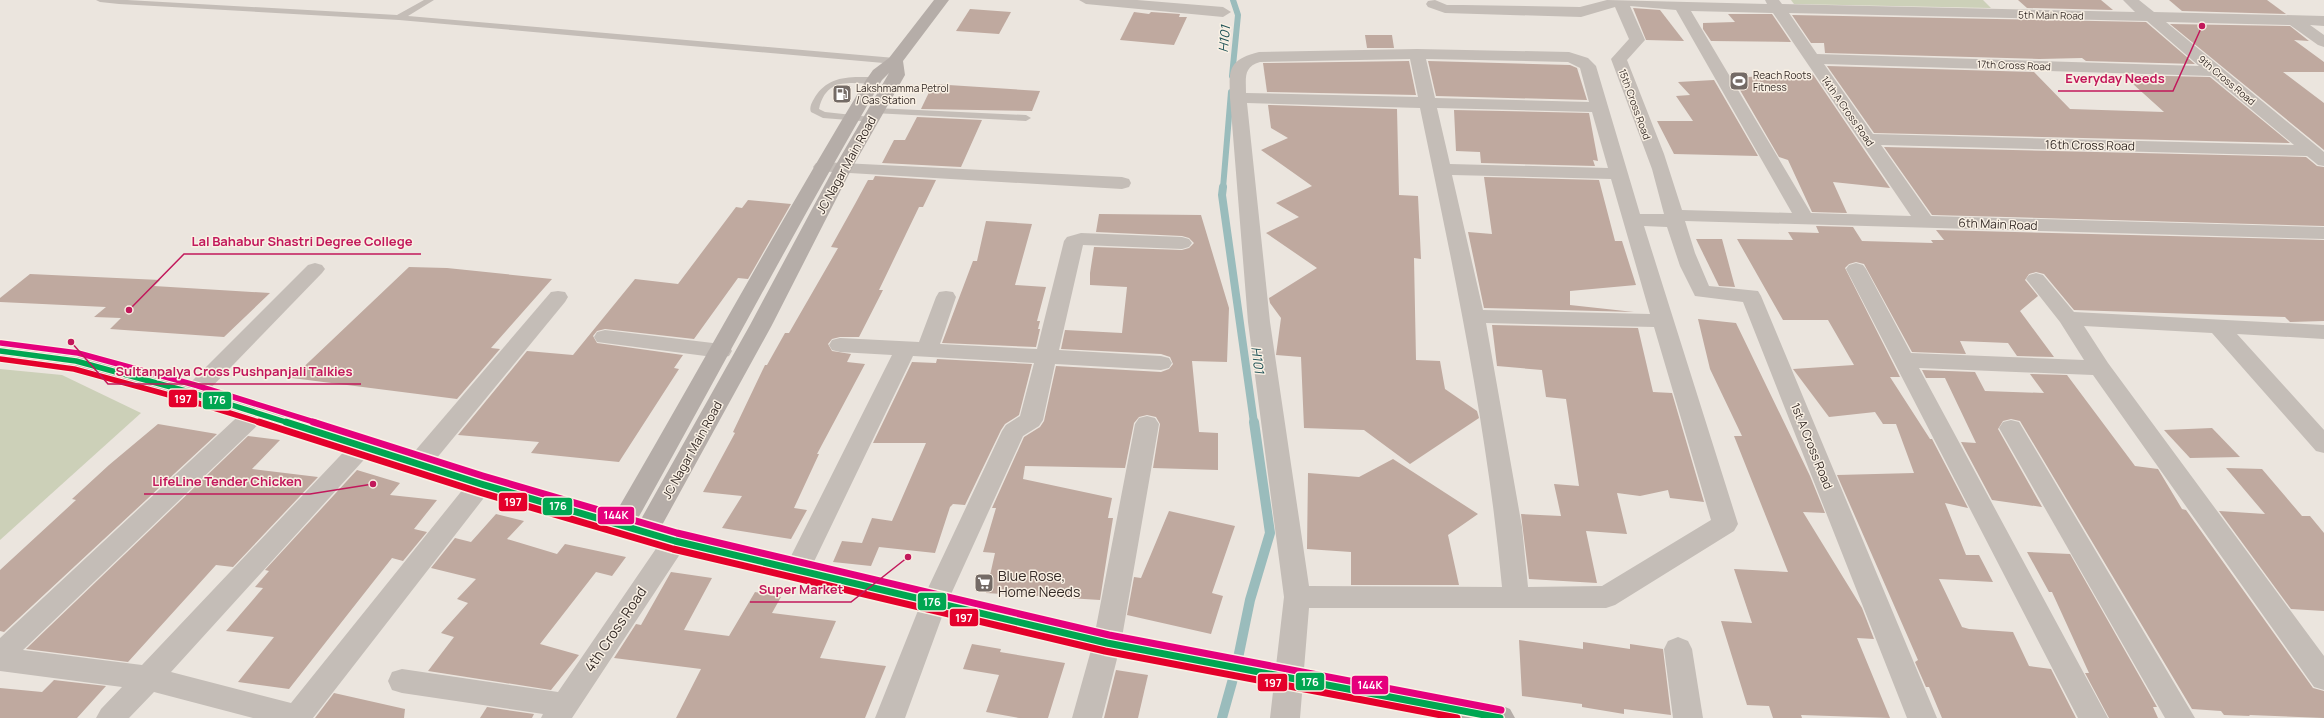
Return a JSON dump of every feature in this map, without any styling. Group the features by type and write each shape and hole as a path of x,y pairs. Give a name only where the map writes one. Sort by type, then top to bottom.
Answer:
{"main road":[{"path":"895,61 942,0"},
{"name":"JC Nagar Main Road","path":"620,526 721,351 822,167 866,116 897,75 895,61 879,73 874,80 866,116 843,168 787,276 645,534"},
{"path":"764,274 787,276"},
{"path":"0,351 76,361 192,393 645,534 1107,643 1289,678 1465,715 1500,718"}],"street":[{"path":"1086,0 1223,12"},
{"path":"1998,0 2012,14"},
{"name":"9th Cross Road","path":"2130,0 2318,156"},
{"path":"1433,4 1445,9 1462,10 1580,12 1620,1"},
{"name":"5th Main Road","path":"1620,1 1681,6 1775,4 2012,14 2324,21"},
{"name":"15th Cross Road","path":"1620,1 1637,40 1619,59 1666,185 1673,215"},
{"name":"14th A Cross Road","path":"1775,4 1925,222"},
{"path":"1681,6 1805,219"},
{"path":"2293,20 2324,42"},
{"path":"1417,54 1426,102 1474,316 1509,527 1516,598"},
{"path":"1285,718 1297,597 1259,322 1238,98 1238,68 1244,60 1259,57 1417,54 1569,57 1582,61 1588,66 1663,321 1725,524 1606,597 1297,597"},
{"name":"17th Cross Road","path":"1812,59 2216,71"},
{"path":"1238,98 1599,107"},
{"name":"16th Cross Road","path":"1868,139 2318,156"},
{"path":"822,167 1122,183"},
{"path":"1442,169 1620,174"},
{"name":"6th Main Road","path":"1631,212 1673,215 2324,233"},
{"name":"1st A Cross Road","path":"1673,215 1693,277 1702,292 1751,296 1922,718"},
{"path":"890,718 934,603 1014,431 1031,420 1074,241 1081,238 1182,243"},
{"path":"1856,269 2093,718"},
{"path":"192,393 315,270"},
{"path":"2036,279 2068,318 2100,368 2324,678"},
{"path":"418,464 558,297"},
{"path":"797,570 946,297"},
{"path":"1474,316 1663,321"},
{"path":"2068,318 2324,332"},
{"path":"2218,326 2324,445"},
{"path":"605,337 721,351"},
{"path":"840,345 1161,363"},
{"path":"1904,360 2100,368"},
{"path":"0,655 256,413"},
{"path":"1087,718 1107,643 1147,424"},
{"path":"2011,428 2180,718"},
{"path":"111,718 363,446"},
{"path":"0,659 148,678 297,717 481,484"},
{"name":"4th Cross Road","path":"559,712 675,541"},
{"path":"1678,649 1688,718"},
{"path":"402,681 559,712"}],"lane":[{"path":"100,0 399,18 895,61"},
{"path":"399,18 430,0"},
{"path":"874,80 835,83 824,89 814,105 814,110 824,115 1026,118"}],"green space":[{"path":"1791,0 1983,0 1991,8 1794,4"},
{"path":"0,369 62,375 141,413 0,540"}],"building":[{"path":"2018,0 2101,0 2113,10 2027,8"},
{"path":"2169,0 2267,0 2286,14 2182,11"},
{"path":"1633,8 1660,10 1684,41 1646,40"},
{"path":"970,9 1011,12 999,34 956,31"},
{"path":"1134,12 1149,14 1151,12 1180,14 1179,17 1187,17 1174,45 1120,40"},
{"path":"1728,14 1772,14 1791,42 1711,41 1703,29 1703,23 1735,22"},
{"path":"1792,15 2146,22 2195,64 2086,61 2082,58 2039,59 1825,53 1824,43 1811,43"},
{"path":"2170,24 2290,26 2309,41 2294,40 2324,62 2324,72 2283,72 2324,103 2324,150"},
{"path":"1365,35 1392,35 1394,48 1367,48"},
{"path":"1409,61 1416,95 1267,92 1263,63"},
{"path":"1428,61 1570,65 1577,68 1587,100 1436,96"},
{"path":"1827,66 2034,72 2070,109 2164,112 2123,75 2210,77 2290,143 1874,133"},
{"path":"1812,73 1890,188 1833,182 1847,213 1812,212 1788,160 1779,157 1733,78"},
{"path":"1714,80 1758,156 1674,154 1657,121 1693,121 1676,96 1690,95 1678,82"},
{"path":"933,84 1040,91 1032,111 921,109"},
{"path":"1268,105 1397,109 1399,195 1418,196 1421,259 1414,258 1416,360 1440,361 1445,389 1477,411 1479,418 1410,464 1364,430 1304,428 1301,357 1276,355 1281,318 1270,303 1269,298 1317,268 1266,233 1299,217 1276,203 1312,186 1261,150 1288,138 1271,128"},
{"path":"1454,110 1589,113 1598,161 1593,160 1595,166 1481,163 1480,152 1456,151"},
{"path":"917,117 982,120 961,167 882,163 894,140 905,140"},
{"path":"1884,147 2306,157 2317,166 2324,167 2324,226 1932,215"},
{"path":"875,176 936,180 923,207 919,207 879,290 883,290 859,337 840,337 832,339 828,344 832,351 851,354 847,362 865,364 817,454 819,454 794,508 807,510 791,539 722,528 742,496 703,492 735,433 733,432 765,365 767,365 785,333 789,333 838,248 831,247 868,180 873,180"},
{"path":"1484,177 1599,180 1615,241 1622,241 1636,285 1570,291 1570,305 1634,312 1484,308 1468,232 1492,234"},
{"path":"748,200 791,204 748,279 738,278 694,339 605,329 597,331 593,336 597,343 683,355 674,368 679,369 619,462 531,453 539,442 458,435 527,351 573,355 635,279 678,284 736,207 742,208"},
{"path":"1099,214 1201,215 1229,308 1227,362 1192,361 1199,432 1218,433 1218,470 1153,468 1160,424 1156,417 1147,415 1139,417 1134,423 1125,468 1025,466 1023,479 1112,498 1108,518 1113,518 1100,600 986,593 995,553 983,552 996,508 992,508 1024,437 1040,427 1044,421 1056,366 1161,372 1169,369 1173,364 1170,357 1161,354 1061,349 1065,330 1122,333 1127,287 1090,285 1090,273 1094,247 1182,250 1189,248 1194,243 1189,238 1182,236 1096,232"},
{"path":"986,221 1032,224 1015,285 1046,287 1037,321 1040,321 1038,329 1040,329 1036,347 942,343 973,261 977,261"},
{"path":"1816,226 1853,227 1862,241 1933,243 1931,240 1944,240 1936,230 2324,240 2324,321 2290,322 2285,317 2074,310 2044,274 2036,272 2029,274 2025,280 2038,296 2020,311 2054,357 2017,356 2008,343 1960,341 1966,354 1912,352 1864,264 1856,262 1849,264 1845,268 1900,377 1890,377 1930,439 1932,439 1968,508 1945,503 1966,555 1979,555 1993,582 1939,579 1962,627 1969,629 2013,632 2029,666 2051,669 2076,718 1942,718 1929,687 1926,687 1915,662 1918,660 1837,475 1914,473 1896,424 1883,424 1875,412 1829,417 1793,369 1854,365 1828,320 1783,320 1737,239 1793,240 1788,232 1819,233"},
{"path":"1696,239 1722,239 1735,287 1719,286"},
{"path":"409,267 447,268 552,279 491,348 500,349 457,399 292,378"},
{"path":"30,274 160,280 154,286 270,293 224,337 110,329 121,318 94,317 106,307 0,302 0,298"},
{"path":"1698,319 1736,323 1810,476 1825,513 1803,512 1862,608 1874,639 1857,638 1890,718 1801,715 1802,718 1773,718 1769,706 1747,705 1721,621 1752,623 1734,569 1788,572 1734,436 1742,436 1710,369"},
{"path":"1492,325 1638,328 1653,392 1672,393 1704,502 1670,498 1668,490 1640,496 1617,493 1627,534 1586,531 1597,583 1529,579 1521,514 1561,516 1554,484 1579,486 1566,399 1546,397 1542,370 1497,366"},
{"path":"937,359 1032,364 1019,415 1005,424 1001,430 965,505 953,504 950,507 935,553 879,547 871,566 833,562 842,541 862,543 872,518 892,521 926,443 873,443 912,362 936,363"},
{"path":"1922,370 1975,372 1985,391 2044,393 2030,374 2067,375 2135,466 2158,469 2182,509 2186,510 2313,688 2324,691 2324,718 2224,715 2221,711 2192,709 2020,421 2011,419 2003,421 1998,429 2042,507 1992,500 1961,442 1976,443 1945,378 1926,378"},
{"path":"158,424 217,434 4,632 0,631 0,570 76,500 72,499 109,465"},
{"path":"2212,428 2240,457 2190,458 2164,430"},
{"path":"248,436 280,440 252,469 318,477 233,567 216,565 128,662 26,649"},
{"path":"1393,459 1478,514 1448,535 1459,585 1351,585 1351,552 1307,549 1308,473 1359,477"},
{"path":"2226,468 2262,469 2302,516 2310,516 2324,533 2324,611 2291,609 2219,511 2265,514"},
{"path":"357,470 400,483 390,495 437,500 414,529 427,532 403,561 392,558 289,689 238,682 274,637 226,631 263,588 255,587 269,571 265,570"},
{"path":"1169,511 1235,526 1212,593 1223,596 1211,634 1127,615 1134,577 1141,578"},
{"path":"496,514 524,521 507,539 557,554 565,544 626,557 612,576 596,572 540,644 579,655 551,690 428,671 454,637 441,633 468,603 457,599 476,579 431,568 455,538 471,542"},
{"path":"2027,552 2070,554 2157,707 2153,707 2158,718 2109,718 2085,673 2089,673 2052,592 2049,592"},
{"path":"671,572 712,578 684,630 729,636 755,592 781,597 772,613 836,621 820,658 886,666 865,718 676,718 701,669 614,658 636,624 641,625"},
{"path":"1519,640 1583,649 1583,642 1630,649 1630,644 1663,649 1671,715 1624,709 1624,714 1582,707 1582,704 1522,696"},
{"path":"972,644 1001,649 1000,652 1065,663 1048,718 1019,718 986,712 999,675 963,669"},
{"path":"1116,670 1148,675 1138,718 1104,718"},
{"path":"54,680 106,686 77,718 0,718 0,688 42,692"},
{"path":"334,693 405,709 404,718 315,718"},
{"path":"487,707 534,714 532,718 480,718"}],"waterway":[{"name":"H101","path":"1232,76 1238,15 1233,0"},
{"name":"H101","path":"1223,188 1231,92"},
{"name":"H101","path":"1223,187 1222,195 1254,423"},
{"name":"H101","path":"1222,718 1236,668 1250,600 1270,533 1254,422"}],"transit line":[{"name":"144K","path":"1,343 78,353 195,385 483,476 677,533 1109,635 1501,710"},
{"name":"176","path":"0,351 76,361 193,393 481,484 675,541 1107,643 1500,718"},
{"name":"197","path":"0,359 74,369 191,401 479,492 673,549 1105,651 1457,718"}],"place":[{"name":"Everyday Needs","path":"2202,26"},
{"name":"Reach Roots Fitness","path":"1739,81"},
{"name":"Lakshmamma Petrol / Gas Station","path":"842,94"},
{"name":"Lal Bahabur Shastri Degree College","path":"129,310"},
{"name":"Sultanpalya Cross Pushpanjali Talkies","path":"71,342"},
{"name":"LifeLine Tender Chicken","path":"373,484"},
{"name":"Super Market","path":"908,557"},
{"name":"Blue Rose, Home Needs","path":"984,583"}]}
